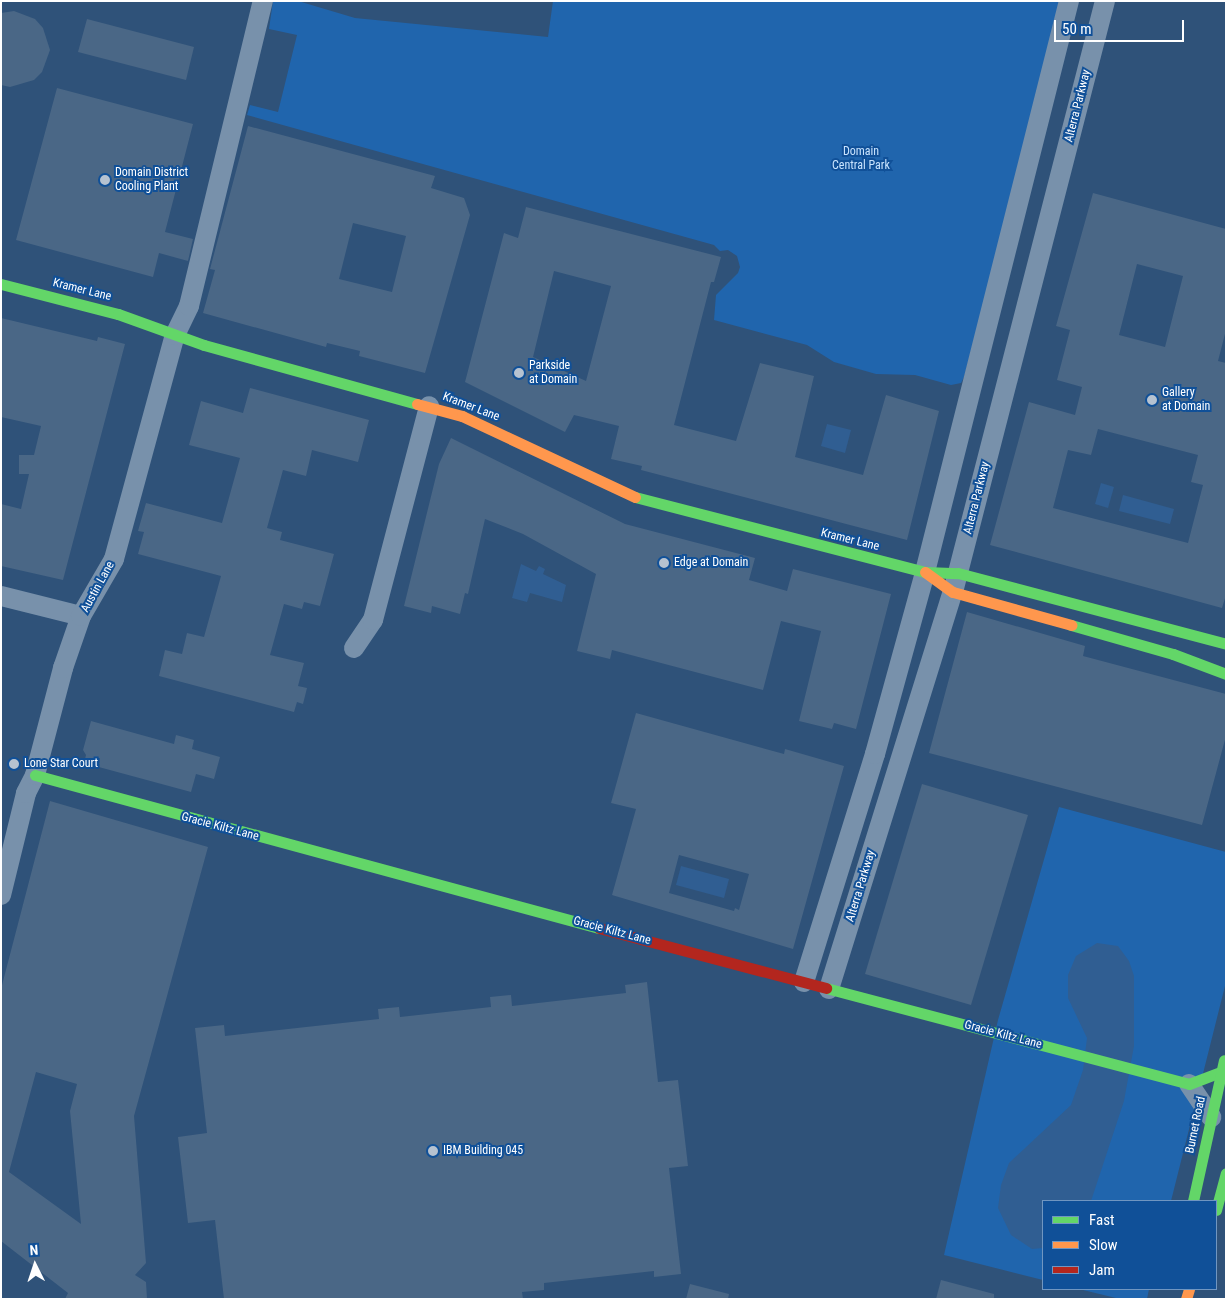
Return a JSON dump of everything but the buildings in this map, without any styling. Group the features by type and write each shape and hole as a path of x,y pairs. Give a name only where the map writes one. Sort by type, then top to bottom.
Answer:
{"street":[{"name":"Austin Lane","path":"1,895 26,793 35,774 63,668 82,616 114,559 175,335 188,306 262,1"},
{"name":"Alterra Parkway","path":"804,982 875,754 925,572 1069,1"},
{"name":"Alterra Parkway","path":"829,989 953,592 1105,1"},
{"name":"Kramer Lane","path":"1,284 118,314 175,335 429,406 506,435 646,502 925,572 958,573 1226,644"},
{"path":"354,648 374,620 429,406"},
{"name":"Kramer Lane","path":"925,572 953,592 1173,654 1226,674"},
{"path":"1,596 82,616"},
{"name":"Gracie Kiltz Lane","path":"35,774 236,832 1189,1084"},
{"name":"Burnet Road","path":"1194,1200 1226,1054"},
{"path":"1211,1117 1189,1084 1222,1072"},
{"path":"1217,1206 1226,1173"}],"green space":[{"name":"Domain Central Park","path":"273,1 298,1 355,18 548,37 553,1 1064,1 964,377 961,383 951,385 915,375 876,374 834,362 807,345 714,320 716,295 738,273 740,267 737,256 728,250 720,251 714,245 247,115 250,105 278,112 297,35 269,29"},
{"path":"1059,807 1226,852 1226,982 1171,1200 1042,1200 1042,1280 944,1255 998,1020"},
{"path":"1083,1290 1149,1290 1147,1299 1120,1299"}],"shaded area":[{"path":"827,424 851,430 845,453 821,446"},
{"path":"1101,483 1114,487 1108,508 1095,504"},
{"path":"1123,495 1174,509 1170,524 1119,511"},
{"path":"521,564 536,571 539,566 545,569 543,574 566,585 562,602 530,593 527,602 512,598"},
{"path":"681,866 729,879 724,898 676,885"},
{"path":"1097,943 1118,946 1129,961 1134,976 1134,1046 1124,1101 1091,1200 1042,1200 1042,1248 1032,1249 1011,1235 998,1208 1001,1185 1009,1163 1071,1105 1083,1070 1087,1038 1068,998 1068,975 1076,956"}],"traffic: fast":[{"path":"1,284 118,314 204,345 417,404"},
{"path":"635,497 925,572 958,573 1226,644"},
{"path":"1071,625 1173,654 1226,674"},
{"path":"35,775 599,928"},
{"path":"826,988 1189,1084 1221,1072"},
{"path":"1193,1200 1224,1060"},
{"path":"1217,1206 1226,1173"}],"traffic: slow":[{"path":"417,404 462,416 635,497"},
{"path":"925,572 953,592 1071,625"},
{"path":"1186,1299 1189,1290"}],"traffic: jam":[{"path":"599,928 826,988"}],"place":[{"name":"Domain District Cooling Plant","path":"105,180"},
{"name":"Parkside at Domain","path":"519,373"},
{"name":"Gallery at Domain","path":"1152,400"},
{"name":"Edge at Domain","path":"664,563"},
{"name":"Lone Star Court","path":"14,764"},
{"name":"IBM Building 045","path":"433,1151"}]}
